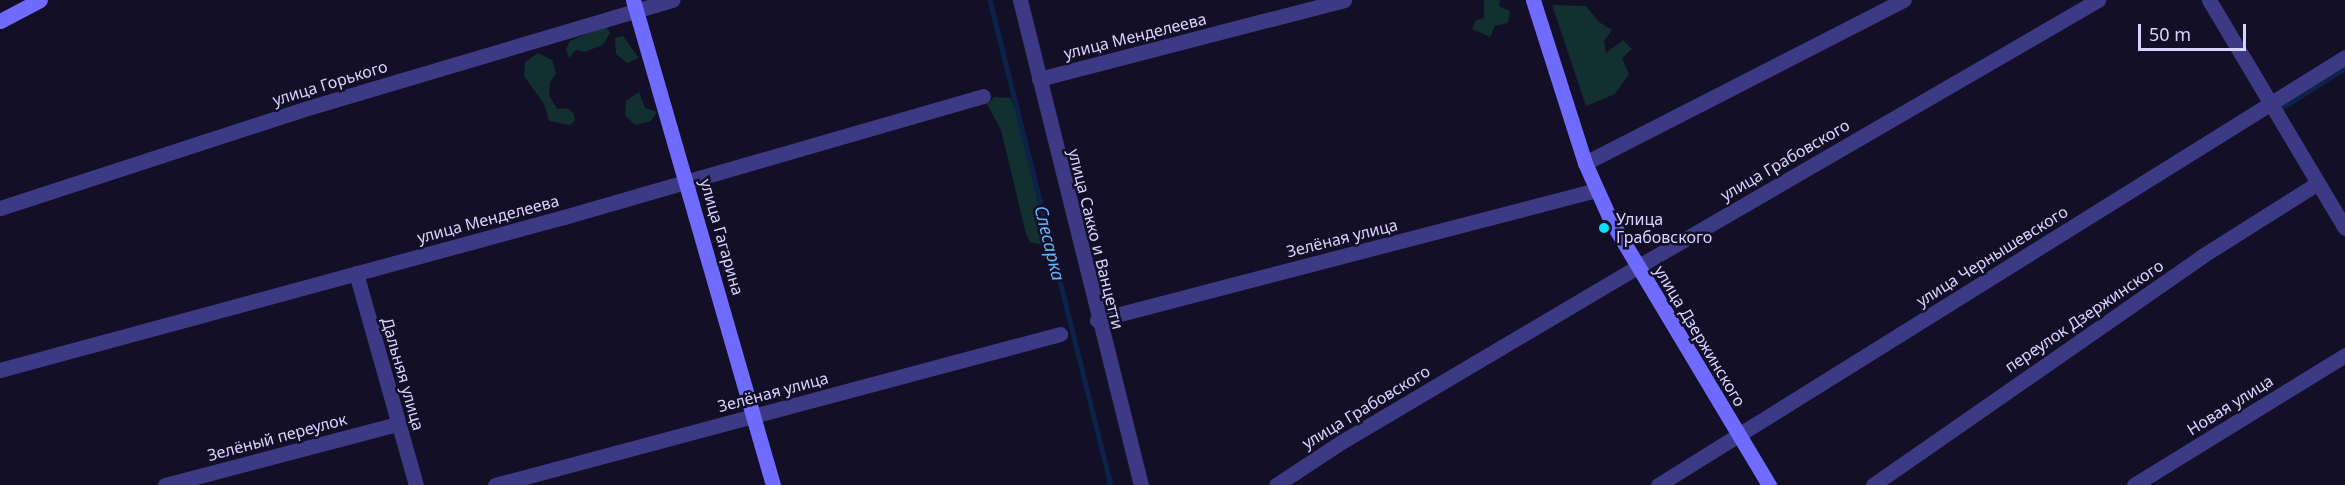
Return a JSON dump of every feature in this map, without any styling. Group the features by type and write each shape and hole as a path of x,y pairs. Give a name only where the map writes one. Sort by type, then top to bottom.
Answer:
{"main road":[{"path":"0,21 40,0"},
{"name":"улица Дзержинского","path":"1533,0 1585,163 1596,190 1637,267 1769,485"},
{"name":"улица Гагарина","path":"635,5 773,485"}],"street":[{"name":"улица Горького","path":"0,208 635,5 673,0"},
{"name":"улица Сакко и Ванцетти","path":"1020,0 1097,320 1141,485"},
{"name":"улица Менделеева","path":"1039,79 1344,0"},
{"path":"1585,163 1904,0"},
{"name":"улица Грабовского","path":"1276,485 1343,441 1637,267 2098,0"},
{"path":"2209,0 2345,228"},
{"name":"улица Чернышевского","path":"1658,485 2345,57"},
{"name":"улица Менделеева","path":"0,369 356,273 983,96"},
{"name":"переулок Дзержинского","path":"1873,485 2202,256 2318,183"},
{"name":"Зелёная улица","path":"1097,320 1596,190"},
{"name":"Дальняя улица","path":"356,273 416,485"},
{"name":"Зелёная улица","path":"495,485 1060,334"},
{"name":"Новая улица","path":"2134,485 2345,355"},
{"name":"Зелёный переулок","path":"165,485 398,424"}],"green space":[{"path":"1484,0 1500,0 1499,6 1510,11 1508,23 1495,26 1490,37 1472,29 1476,20 1484,18"},
{"path":"1552,5 1586,6 1599,22 1612,30 1604,41 1606,53 1623,40 1632,49 1622,58 1629,74 1615,94 1586,106"},
{"path":"606,26 610,33 603,45 584,52 576,50 569,58 566,49 570,41"},
{"path":"623,36 639,58 627,63 616,54 615,38"},
{"path":"538,53 552,60 556,73 550,83 549,95 557,109 567,108 574,114 575,121 570,125 549,121 544,104 524,76 525,62"},
{"path":"639,92 645,108 657,112 651,121 635,125 625,115 626,101"},
{"path":"994,97 1011,98 1019,121 1046,236 1043,245 1030,242 1026,234 1001,130 987,104"}],"waterway":[{"name":"Слесарка","path":"990,0 1111,485"},
{"path":"2277,111 2345,68"}],"place":[{"name":"Улица Грабовского","path":"1604,228"}]}
